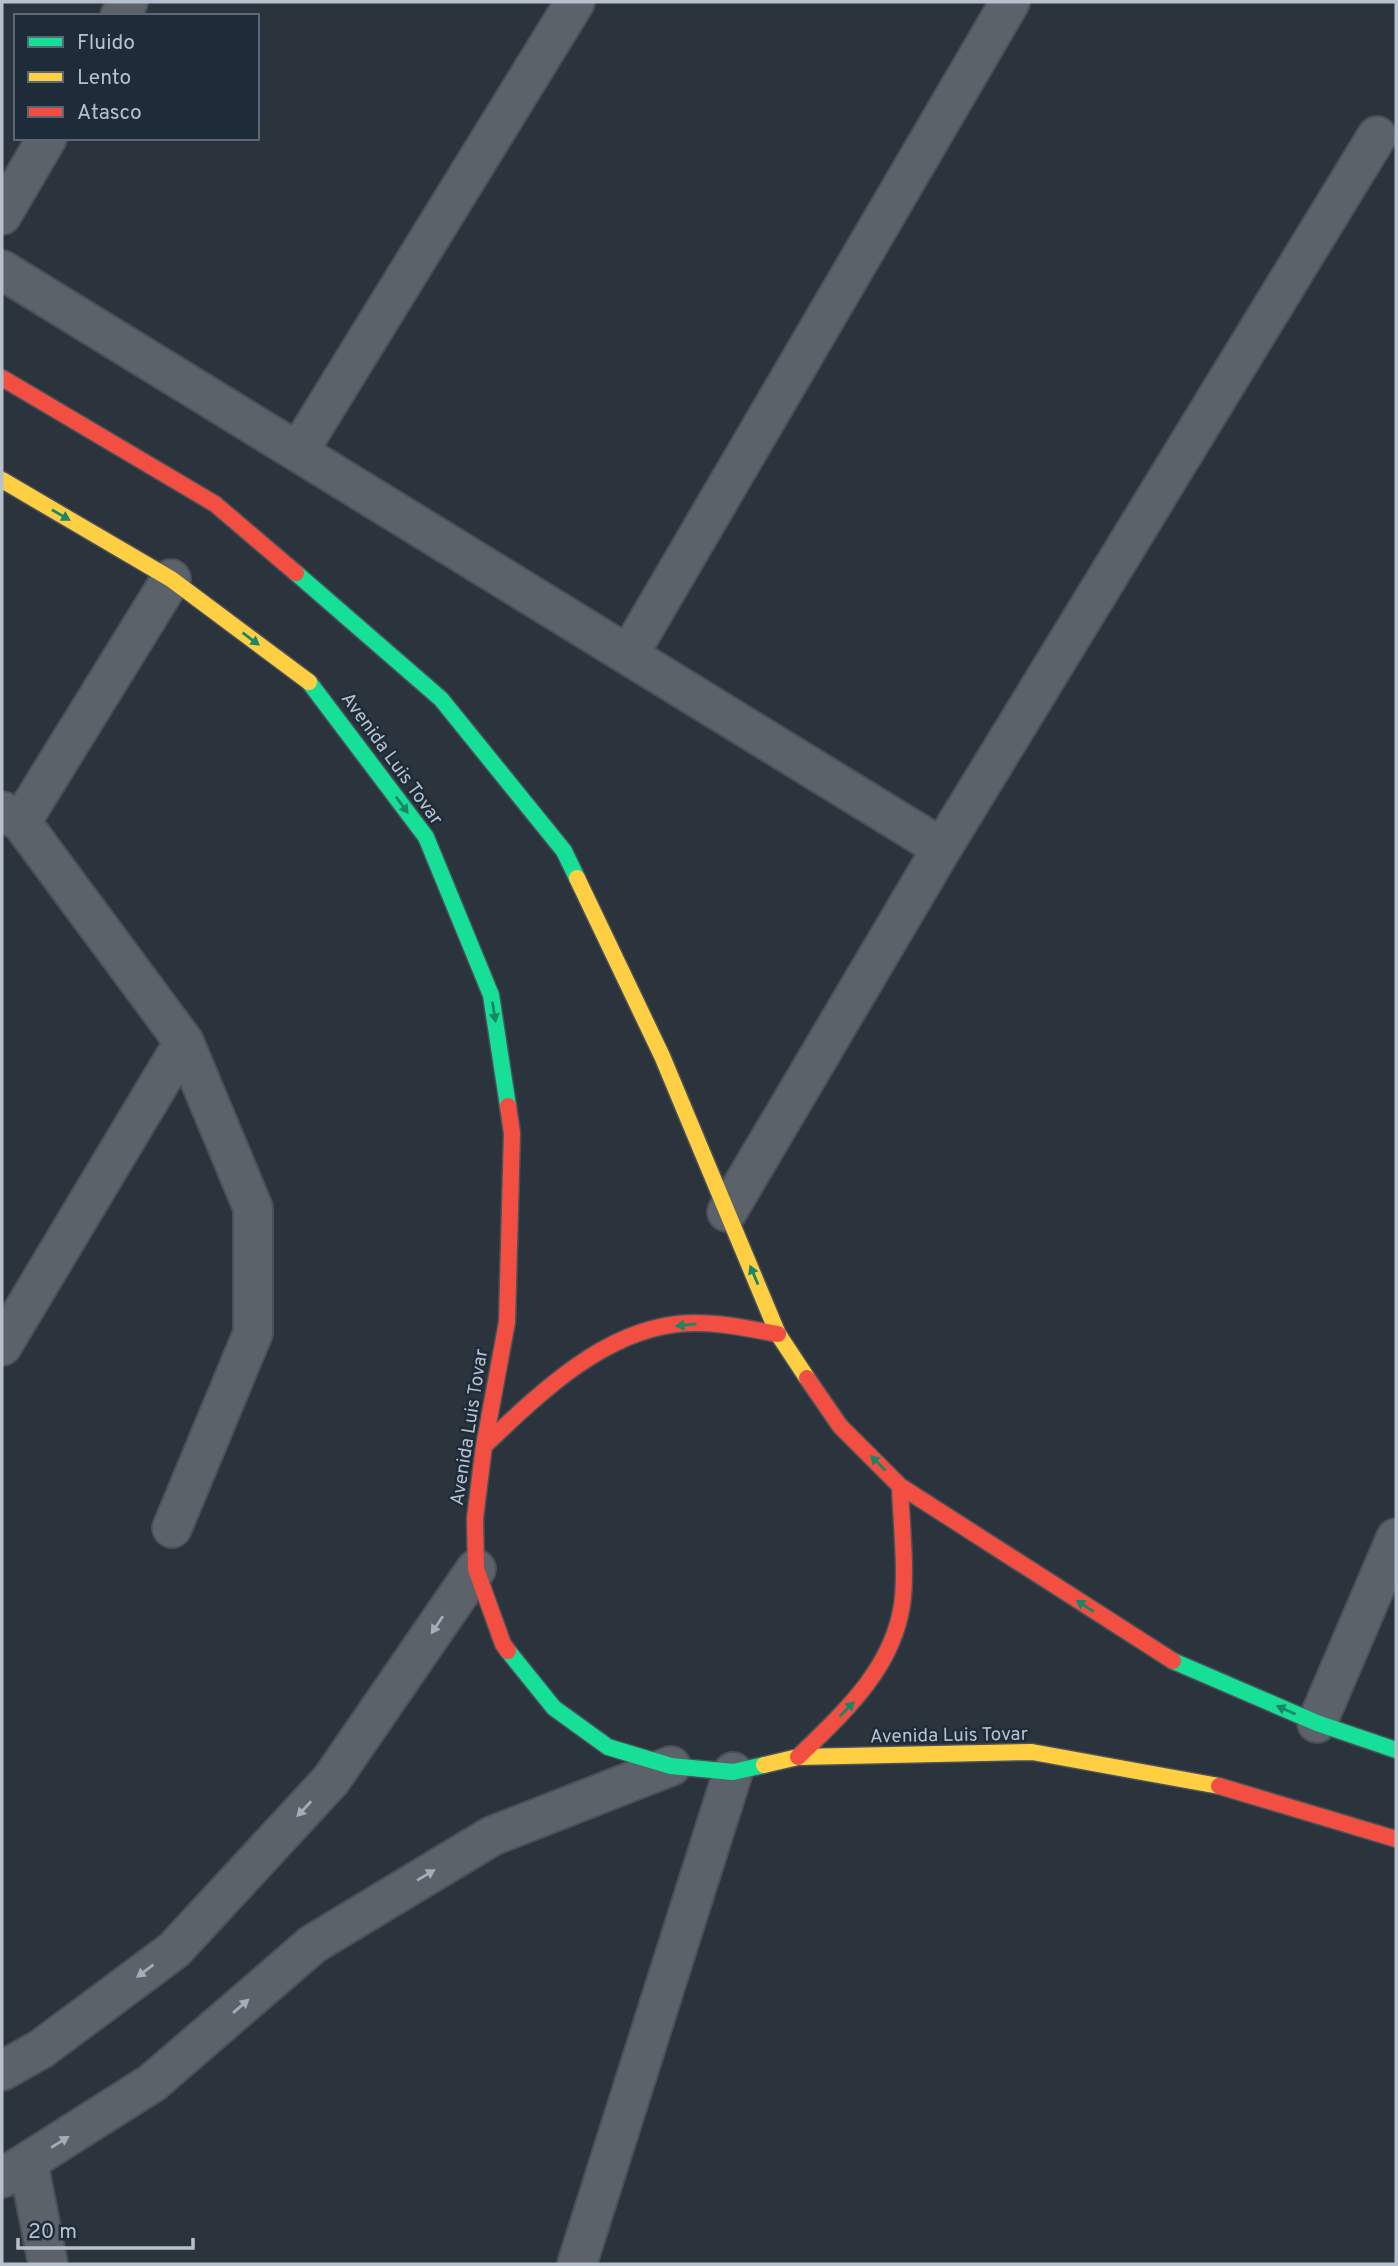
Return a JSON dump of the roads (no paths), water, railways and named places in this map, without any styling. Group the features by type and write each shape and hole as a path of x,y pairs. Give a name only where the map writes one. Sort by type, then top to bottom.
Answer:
{"main road":[{"path":"2,378 215,504 441,699 565,851 662,1056 778,1334 840,1426 900,1486 1162,1656 1317,1723 1396,1750"},
{"name":"Avenida Luis Tovar","path":"2,480 171,579 316,687 426,837 491,995 512,1132 507,1322 484,1446 475,1518 476,1569 503,1644 554,1708 608,1747 671,1766 733,1772 798,1757 1032,1752 1204,1782 1396,1839"},
{"path":"484,1446 548,1385 612,1347 656,1328 707,1323 778,1334"},
{"path":"798,1757 855,1701 887,1656 902,1604 900,1486"}],"street":[{"path":"298,452 575,2"},
{"path":"629,654 1010,2"},
{"path":"727,1212 942,848 1377,136"},
{"path":"2,215 46,140"},
{"path":"2,270 942,848"},
{"path":"171,579 11,817 184,1042 253,1208 253,1333 172,1528"},
{"path":"2,1346 184,1042"},
{"path":"1317,1723 1396,1538"},
{"path":"2,2071 41,2049 174,1950 331,1780 476,1569"},
{"path":"48,2264 15,2170 152,2083 313,1944 492,1836 671,1766"},
{"path":"577,2264 733,1772"}]}
